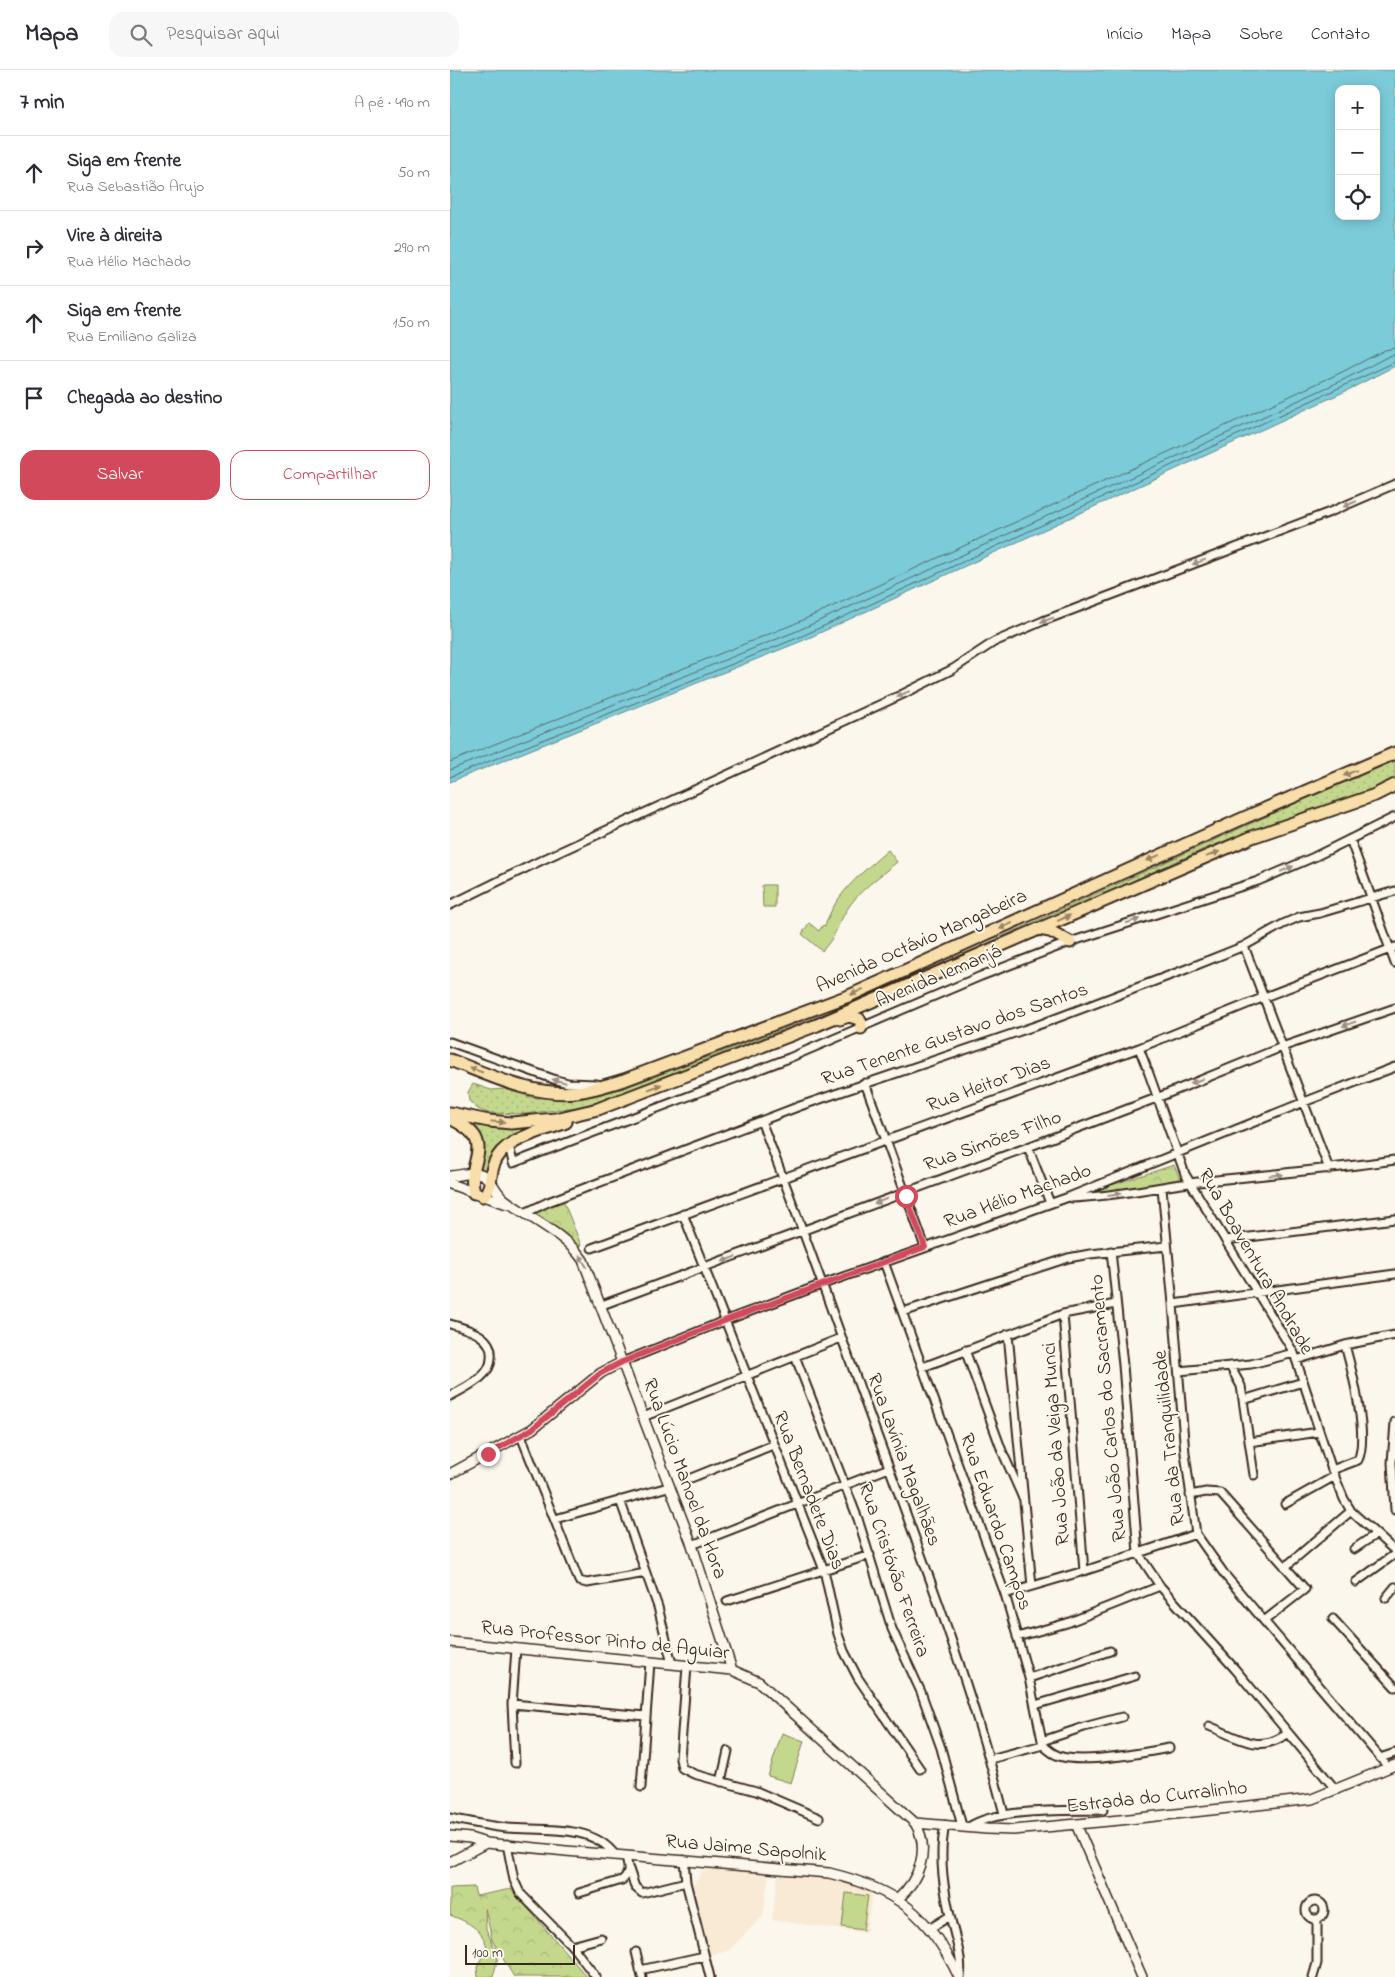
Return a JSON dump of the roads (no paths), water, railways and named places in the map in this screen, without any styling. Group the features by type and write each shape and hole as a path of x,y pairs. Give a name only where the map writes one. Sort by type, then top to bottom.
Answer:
{"main road":[{"name":"Avenida Octávio Mangabeira","path":"450,1060 528,1088 557,1093 587,1091 624,1080 851,995 1246,817 1395,753"},
{"name":"Avenida Octávio Mangabeira","path":"450,1113 489,1122 511,1123 555,1119 598,1109 817,1025 1252,838 1375,795 1395,785"},
{"path":"1038,929 1050,931 1070,942"},
{"path":"817,1025 849,1016 859,1019 861,1028"},
{"path":"450,1118 469,1130 477,1142 478,1149 472,1184 478,1194 488,1191 494,1162 498,1155 510,1145 520,1139 598,1109"}],"street":[{"path":"450,905 542,860 901,695 953,668 994,642 1043,621 1330,512 1395,484"},
{"path":"1375,795 1395,792"},
{"name":"Avenida Iemanjá","path":"510,1145 513,1163 730,1081 861,1028 957,986 1070,942 1258,880 1296,865 1395,817"},
{"path":"1350,839 1392,947 1395,963"},
{"name":"Rua Tenente Gustavo dos Santos","path":"525,1213 548,1202 705,1144 761,1121 865,1083 1041,1024 1244,946 1299,917 1320,913 1372,896 1395,891"},
{"path":"1244,946 1328,1170"},
{"name":"Rua Heitor Dias","path":"592,1248 1139,1048 1392,947"},
{"name":"Rua Simões Filho","path":"602,1305 1159,1097 1282,1046 1395,1008"},
{"path":"450,1042 568,1083 596,1084 624,1080"},
{"name":"Rua Boaventura Andrade","path":"1139,1048 1159,1097 1177,1154 1190,1183 1295,1356 1333,1473 1351,1511"},
{"name":"Rua Hélio Machado","path":"622,1362 823,1284 1066,1198 1395,1067"},
{"path":"865,1083 925,1247"},
{"name":"Rua Lavínia Magalhães","path":"761,1121 823,1284 938,1602 990,1760 1004,1814"},
{"path":"1028,1146 1050,1203"},
{"path":"1066,1198 1100,1196 1190,1183 1328,1170 1395,1160"},
{"path":"450,1176 481,1174 490,1180 499,1194 517,1208"},
{"path":"450,1184 517,1208"},
{"name":"Rua da Tranquilidade","path":"1162,1188 1190,1495 1196,1534 1225,1575 1380,1758 1391,1766"},
{"name":"Rua Lúcio Manoel da Hora","path":"517,1208 554,1232 579,1253 588,1268 668,1487 692,1545 732,1670"},
{"name":"Rua Bernadete Dias","path":"683,1214 772,1444 824,1570 838,1634 850,1663 895,1735 920,1769"},
{"path":"1225,1240 1395,1219"},
{"path":"903,1312 1052,1263 1090,1254 1167,1246"},
{"name":"Rua João Carlos do Sacramento","path":"1111,1251 1138,1553 1160,1586 1236,1669 1336,1790"},
{"name":"Rua Eduardo Campos","path":"884,1262 1005,1594 1029,1678 1042,1743"},
{"path":"1173,1304 1395,1274"},
{"path":"923,1366 1063,1314 1116,1304"},
{"name":"Rua João da Veiga Munci","path":"1063,1314 1084,1571"},
{"path":"450,1324 470,1330 481,1336 489,1343 492,1352 488,1369 482,1376 450,1396"},
{"path":"1008,1334 1032,1586"},
{"path":"1178,1371 1265,1362 1395,1335"},
{"path":"643,1416 841,1338"},
{"path":"1285,1504 1333,1473 1358,1460 1362,1450 1356,1389 1345,1345"},
{"path":"965,1350 1002,1450 1024,1502"},
{"name":"Rua Cristóvão Ferreira","path":"795,1356 846,1486 870,1555 892,1629 920,1692 941,1748 965,1826"},
{"path":"450,1474 521,1436 601,1373 622,1362"},
{"path":"1230,1366 1238,1379 1243,1400 1254,1475"},
{"path":"1243,1400 1303,1382"},
{"path":"1395,1422 1392,1463 1395,1510"},
{"path":"1249,1442 1320,1432"},
{"path":"521,1436 580,1582 646,1573"},
{"path":"691,1478 772,1444"},
{"path":"692,1545 889,1468"},
{"path":"555,1519 668,1487"},
{"path":"1190,1495 1206,1492 1220,1493 1304,1589 1264,1621"},
{"path":"620,1500 661,1614 672,1664"},
{"path":"1285,1568 1351,1511 1395,1553 1356,1582"},
{"path":"1005,1594 1084,1571 1196,1534"},
{"path":"1354,1549 1376,1534"},
{"path":"727,1601 870,1555"},
{"path":"1017,1637 1075,1620 1160,1586"},
{"path":"1386,1598 1395,1586"},
{"path":"1333,1618 1394,1685"},
{"name":"Rua Professor Pinto de Aguiar","path":"450,1642 732,1670 751,1678 767,1688 915,1823"},
{"path":"515,1763 512,1704 516,1649"},
{"path":"1029,1678 1110,1651"},
{"path":"641,1787 650,1662"},
{"path":"687,1666 680,1766 687,1772 756,1791 819,1818"},
{"path":"1035,1705 1135,1676"},
{"path":"512,1704 646,1716"},
{"path":"990,1760 1084,1727 1122,1717"},
{"path":"1209,1726 1236,1738 1259,1744 1278,1741 1288,1733"},
{"path":"1042,1743 1054,1754 1071,1758 1102,1757 1169,1748"},
{"path":"722,1782 728,1751"},
{"path":"1380,1758 1395,1753"},
{"name":"Estrada do Curralinho","path":"915,1823 1006,1830 1312,1799 1391,1766"},
{"path":"965,1826 1004,1814 1103,1810"},
{"path":"450,1818 507,1828 580,1833 602,1842 615,1855"},
{"path":"898,1899 914,1879 922,1860 922,1842 915,1823"},
{"path":"1076,1824 1142,1977"},
{"name":"Rua Jaime Sapolnik","path":"945,1825 941,1854 950,1916 961,1963 960,1977"},
{"name":"Rua Jaime Sapolnik","path":"450,1836 470,1838 486,1843 829,1873 873,1886 898,1899 930,1929 960,1977"},
{"path":"450,1862 486,1843"},
{"path":"507,1844 514,1880 520,1892 572,1946 596,1977"},
{"path":"626,1856 636,1890 642,1893 686,1882"},
{"path":"684,1860 686,1882 710,1977"},
{"path":"579,1893 622,1880 627,1875 629,1868"},
{"path":"930,1929 950,1916"},
{"path":"1313,1977 1317,1962 1317,1920"},
{"path":"572,1946 601,1938"},
{"path":"636,1952 641,1973 704,1956"}],"water":[{"path":"450,70 1395,70 1395,366 1348,390 802,641 450,782"}]}
